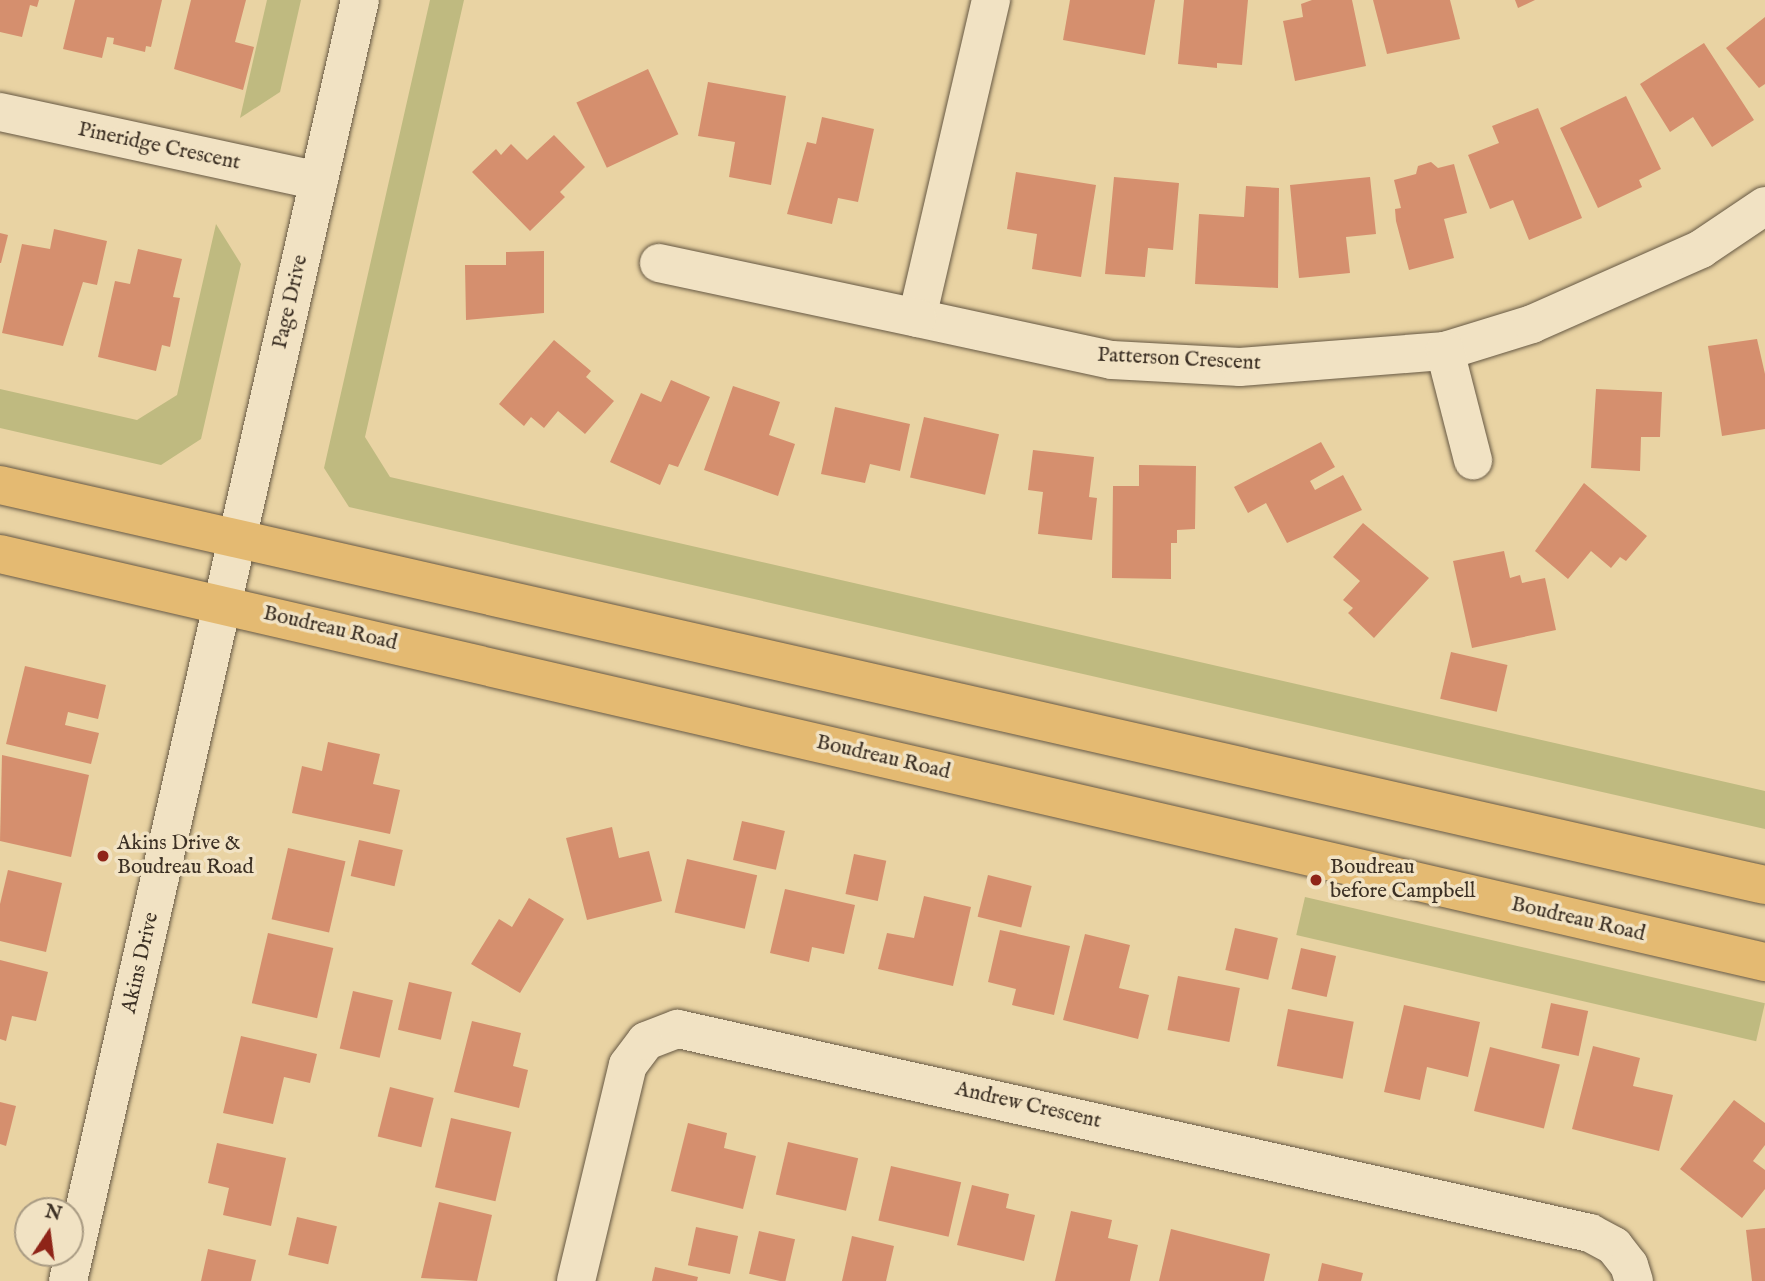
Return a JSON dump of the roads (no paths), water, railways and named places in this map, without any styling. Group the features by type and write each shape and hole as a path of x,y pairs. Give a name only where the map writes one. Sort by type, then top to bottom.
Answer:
{"main road":[{"path":"0,485 1765,885"},
{"name":"Boudreau Road","path":"0,554 1765,962"}],"street":[{"name":"Page Drive","path":"223,605 360,0"},
{"path":"917,318 991,0"},
{"name":"Pineridge Crescent","path":"0,112 319,181"},
{"name":"Patterson Crescent","path":"659,263 1112,360 1240,367 1445,351 1532,324 1701,249 1765,206"},
{"path":"1445,351 1474,460"},
{"name":"Akins Drive","path":"68,1281 223,605"},
{"name":"Andrew Crescent","path":"576,1281 628,1065 646,1041 678,1029 1590,1233 1614,1246 1629,1265 1634,1281"}],"place":[{"name":"Akins Drive & Boudreau Road","path":"103,856"},
{"name":"Boudreau before Campbell","path":"1316,880"}]}
